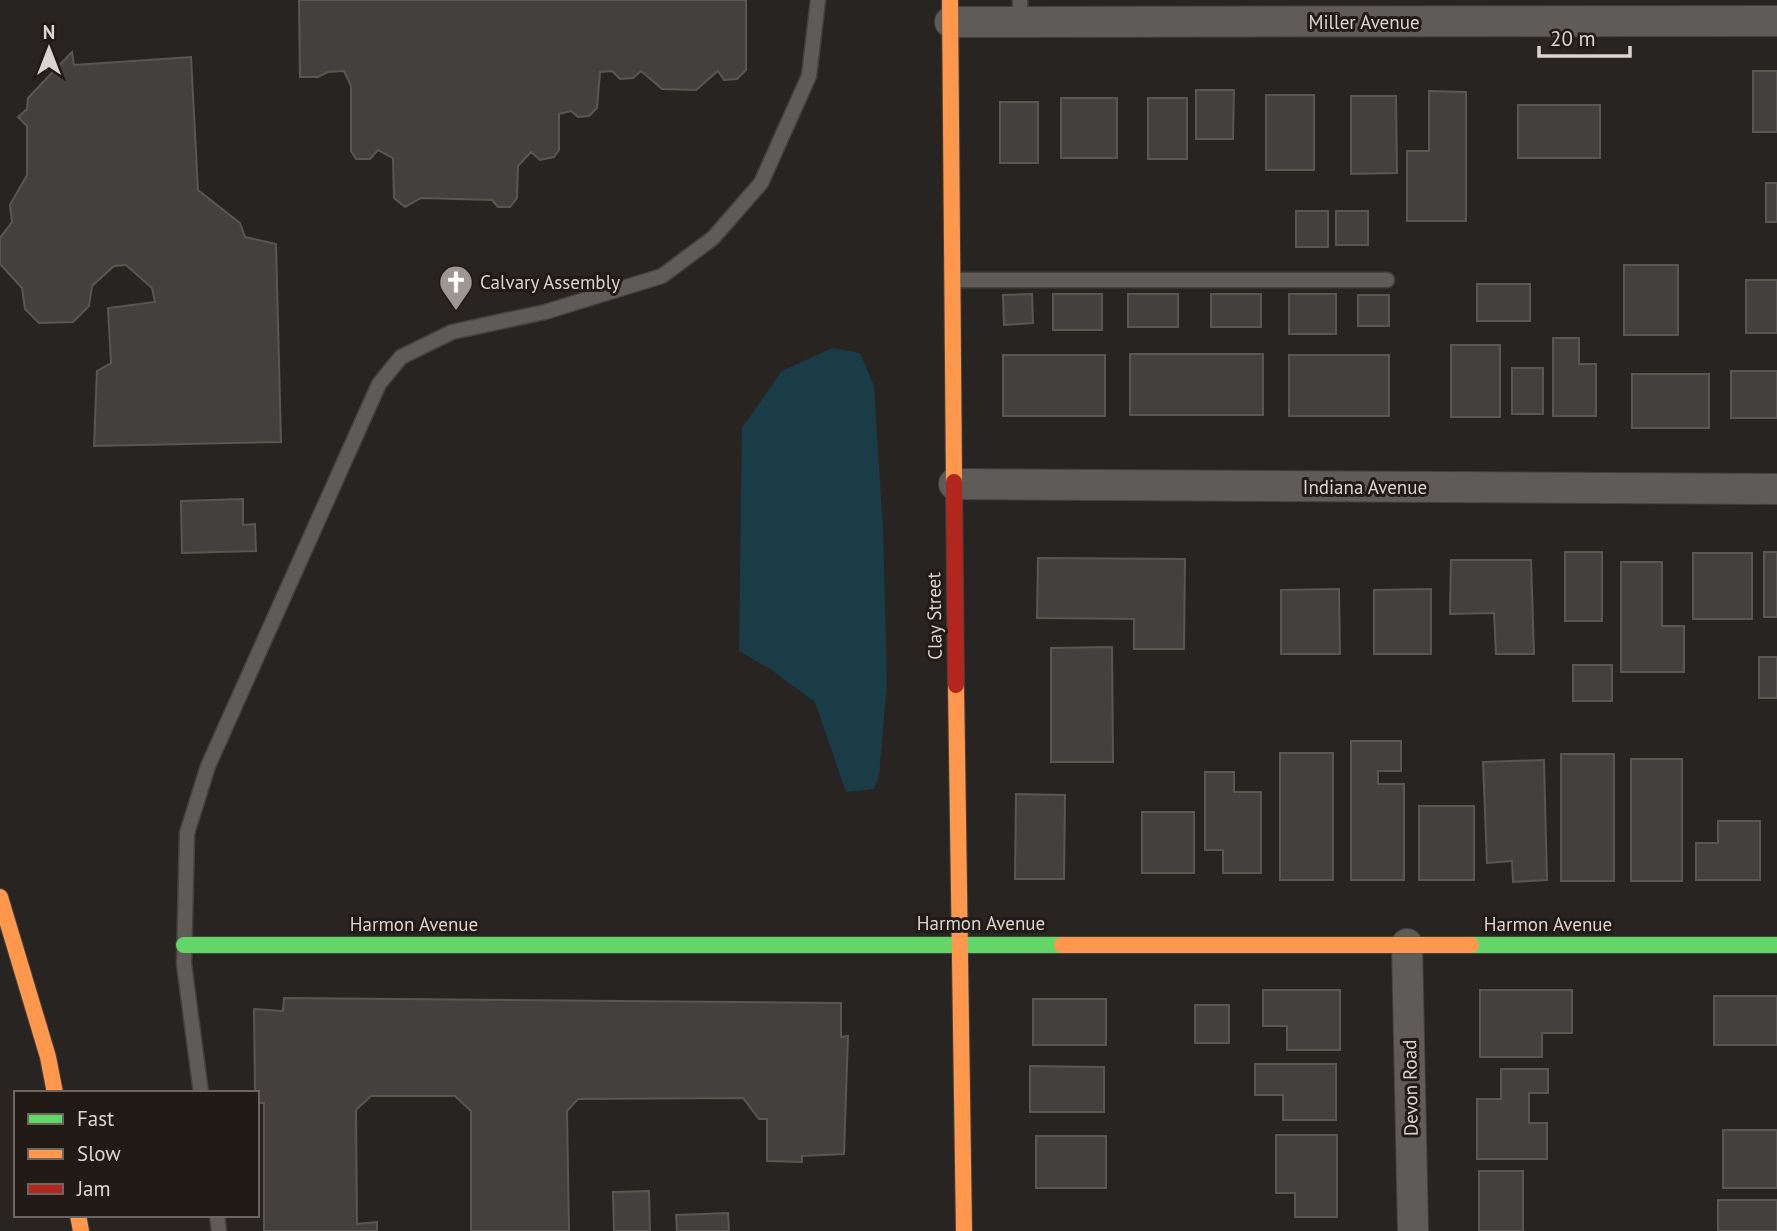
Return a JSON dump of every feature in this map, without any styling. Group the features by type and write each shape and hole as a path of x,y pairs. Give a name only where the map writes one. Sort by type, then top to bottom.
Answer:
{"main road":[{"name":"Clay Street","path":"950,11 958,944 964,1231"},
{"path":"0,897 48,1057 55,1091"},
{"name":"Harmon Avenue","path":"184,945 1777,945"}],"street":[{"name":"Miller Avenue","path":"950,11 1777,21"},
{"name":"Indiana Avenue","path":"954,484 1777,489"},
{"name":"Devon Road","path":"1407,944 1413,1231"}],"lane":[{"path":"201,1091 184,964 187,834 208,766 379,384 401,357 452,332 545,312 662,276 713,238 761,183 809,76 818,0"},
{"path":"952,280 1387,280"}],"water":[{"path":"832,348 860,353 874,386 883,529 887,683 879,776 874,789 846,792 815,702 770,669 739,651 742,428 782,371"}],"building":[{"path":"299,0 746,0 746,70 737,79 724,80 718,71 696,90 662,89 641,71 633,78 620,79 612,71 600,72 597,108 589,116 578,117 571,111 559,114 559,150 554,157 540,160 531,152 518,166 517,198 510,207 498,207 492,200 421,198 405,207 394,198 393,158 378,150 370,159 356,159 351,151 351,86 344,71 328,72 318,77 300,77"},
{"path":"72,52 74,65 191,57 198,190 240,223 245,237 276,244 281,442 94,446 97,371 111,363 108,308 155,302 152,288 126,265 114,266 92,286 89,306 73,322 39,323 25,309 22,288 0,264 0,238 12,222 10,205 27,175 27,126 18,117 27,109 28,98"},
{"path":"1753,71 1777,71 1777,132 1753,132"},
{"path":"1196,90 1234,90 1233,139 1196,139"},
{"path":"1429,91 1466,92 1466,221 1407,221 1407,151 1429,151"},
{"path":"1266,95 1314,95 1314,170 1266,170"},
{"path":"1351,96 1396,96 1397,173 1351,174"},
{"path":"1061,98 1117,98 1117,158 1061,158"},
{"path":"1148,98 1187,98 1187,159 1148,159"},
{"path":"1000,102 1038,102 1038,163 1000,163"},
{"path":"1518,105 1600,105 1600,158 1518,158"},
{"path":"1766,183 1777,183 1777,222 1766,222"},
{"path":"1296,211 1328,211 1328,247 1296,247"},
{"path":"1336,211 1368,211 1368,245 1336,245"},
{"path":"1624,265 1678,265 1678,335 1624,335"},
{"path":"1746,280 1777,280 1777,333 1746,333"},
{"path":"1477,284 1530,284 1530,321 1477,321"},
{"path":"1032,294 1033,323 1004,325 1003,295"},
{"path":"1053,294 1102,294 1102,330 1053,330"},
{"path":"1128,294 1178,294 1178,327 1128,327"},
{"path":"1211,294 1261,294 1261,327 1211,327"},
{"path":"1289,294 1336,294 1336,334 1289,334"},
{"path":"1358,295 1389,295 1389,326 1358,326"},
{"path":"1553,338 1579,338 1579,364 1596,364 1596,416 1553,416"},
{"path":"1451,345 1500,345 1500,417 1451,417"},
{"path":"1130,354 1263,354 1263,415 1130,415"},
{"path":"1003,355 1105,355 1105,416 1003,416"},
{"path":"1289,355 1389,355 1389,416 1289,416"},
{"path":"1512,368 1543,368 1543,414 1512,414"},
{"path":"1731,371 1777,371 1777,418 1731,418"},
{"path":"1632,374 1709,374 1709,428 1632,428"},
{"path":"243,499 243,525 255,524 256,551 182,553 181,501"},
{"path":"1565,552 1602,552 1602,621 1565,621"},
{"path":"1764,552 1777,552 1777,617 1764,617"},
{"path":"1693,553 1752,553 1752,619 1693,619"},
{"path":"1038,558 1185,559 1184,649 1134,649 1134,619 1037,618"},
{"path":"1451,560 1531,560 1534,654 1496,654 1494,613 1450,614"},
{"path":"1621,562 1662,562 1662,626 1684,626 1684,672 1621,672"},
{"path":"1339,589 1340,654 1281,654 1281,590"},
{"path":"1431,589 1431,654 1374,654 1374,590"},
{"path":"1112,647 1113,762 1051,762 1051,648"},
{"path":"1759,657 1777,657 1777,698 1759,698"},
{"path":"1573,665 1612,665 1612,701 1573,701"},
{"path":"1351,741 1401,741 1401,771 1378,771 1378,784 1404,784 1404,880 1351,880"},
{"path":"1280,753 1333,753 1333,880 1280,880"},
{"path":"1561,754 1614,754 1614,881 1561,881"},
{"path":"1631,759 1682,759 1682,881 1631,881"},
{"path":"1544,760 1547,880 1513,882 1512,861 1487,863 1483,762"},
{"path":"1205,772 1234,772 1234,792 1261,792 1261,873 1223,873 1223,850 1205,850"},
{"path":"1016,794 1065,795 1064,879 1015,879"},
{"path":"1419,806 1474,806 1474,880 1419,880"},
{"path":"1142,812 1194,812 1194,873 1142,873"},
{"path":"1718,821 1760,821 1760,880 1696,880 1696,843 1718,843"},
{"path":"1263,990 1340,990 1340,1050 1287,1050 1287,1026 1263,1026"},
{"path":"1480,990 1572,990 1572,1033 1542,1033 1542,1057 1480,1057"},
{"path":"1714,996 1777,996 1777,1045 1714,1045"},
{"path":"284,998 841,1003 841,1037 848,1036 844,1154 802,1156 802,1162 767,1161 767,1119 759,1119 743,1098 578,1099 567,1111 569,1231 471,1231 471,1111 455,1096 371,1096 356,1110 357,1224 377,1222 377,1231 264,1231 264,1103 259,1103 259,1091 255,1091 254,1009 283,1011"},
{"path":"1033,999 1106,999 1106,1045 1033,1045"},
{"path":"1195,1005 1229,1005 1229,1043 1195,1043"},
{"path":"1255,1064 1336,1064 1336,1120 1283,1120 1283,1095 1255,1095"},
{"path":"1030,1066 1104,1067 1104,1112 1030,1112"},
{"path":"1501,1069 1548,1069 1548,1093 1529,1093 1529,1123 1547,1123 1547,1159 1477,1159 1477,1099 1501,1099"},
{"path":"1723,1130 1777,1130 1777,1188 1723,1188"},
{"path":"1276,1135 1337,1135 1337,1217 1295,1217 1295,1193 1276,1193"},
{"path":"1036,1136 1106,1136 1106,1188 1036,1188"},
{"path":"1479,1171 1523,1171 1523,1231 1479,1231"},
{"path":"649,1191 650,1231 614,1231 613,1192"},
{"path":"1718,1200 1777,1200 1777,1231 1718,1231"},
{"path":"728,1213 729,1231 677,1231 676,1215"}],"traffic: fast":[{"path":"184,945 1062,945"},
{"path":"1471,945 1777,945"}],"traffic: slow":[{"path":"950,0 954,482"},
{"path":"956,685 964,1231"},
{"path":"0,897 48,1057 55,1091"},
{"path":"1062,945 1471,945"},
{"path":"78,1217 81,1231"}],"traffic: jam":[{"path":"954,482 956,685"}],"place":[{"name":"Calvary Assembly","path":"456,312"}]}
